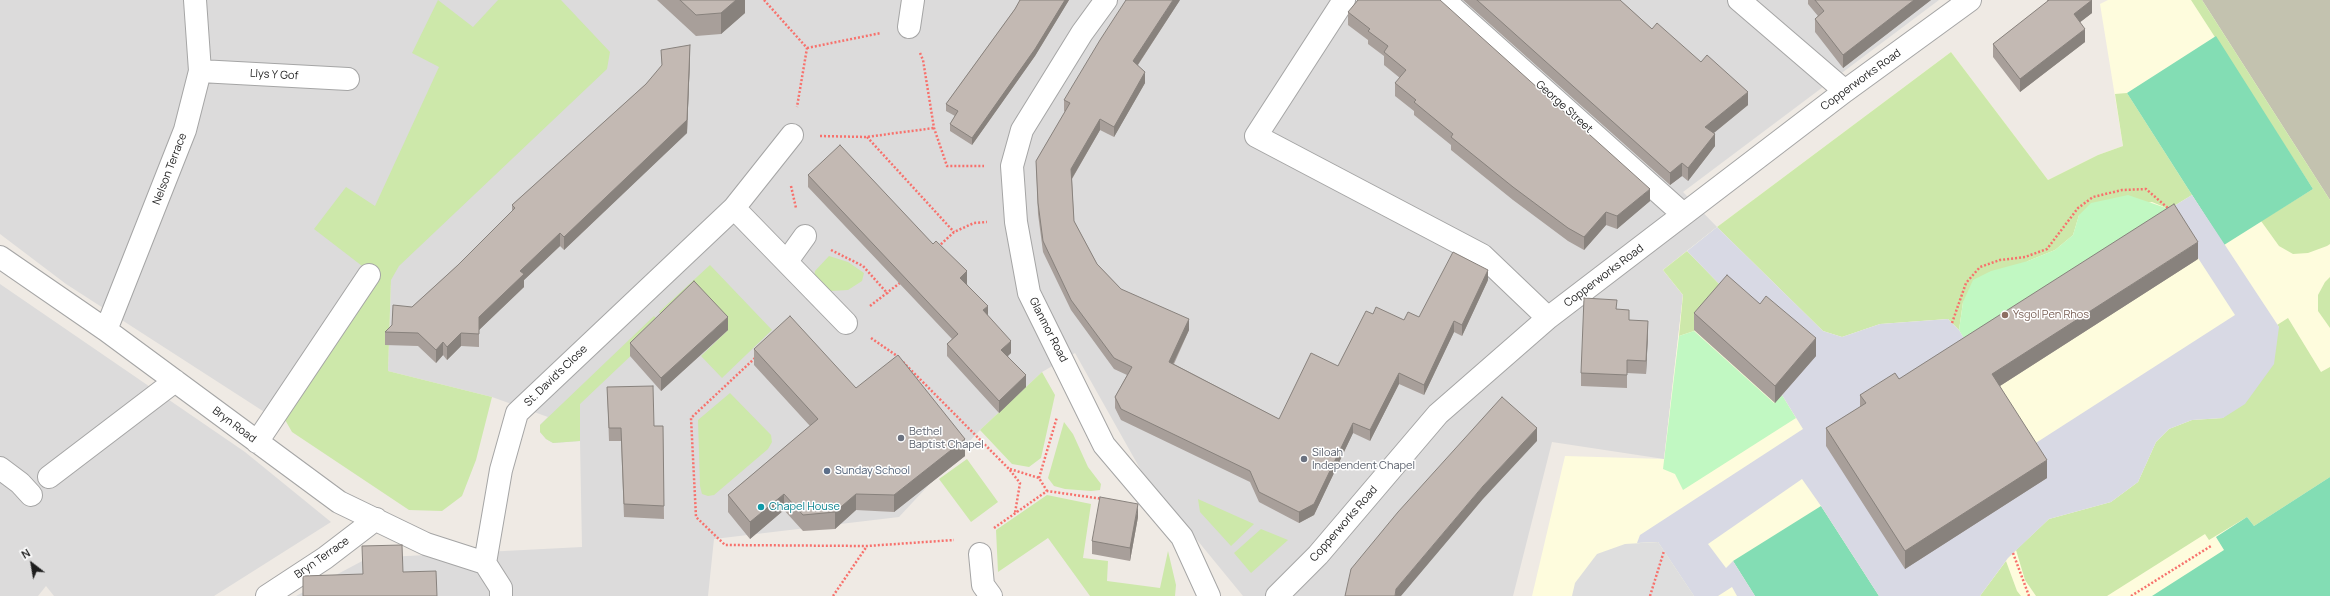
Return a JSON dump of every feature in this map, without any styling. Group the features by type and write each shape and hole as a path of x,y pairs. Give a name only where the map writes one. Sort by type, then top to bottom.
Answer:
{"street":[{"name":"Nelson Terrace","path":"106,330 185,130 200,70 195,0"},
{"path":"909,27 913,0"},
{"name":"Glanmor Road","path":"1106,0 1082,33 1022,130 1012,166 1016,222 1029,293 1104,445 1182,537 1209,596"},
{"path":"1344,0 1256,136 1482,255 1548,318"},
{"name":"George Street","path":"1444,0 1683,214"},
{"path":"1739,0 1845,91"},
{"name":"Copperworks Road","path":"1277,596 1318,555 1438,414 1548,318 1845,91 1970,0"},
{"name":"Llys Y Gof","path":"200,70 348,79"},
{"name":"St. David's Close","path":"485,563 501,470 517,413 734,208 792,135"},
{"path":"734,208 846,323"},
{"path":"787,261 805,236"},
{"name":"Bryn Road","path":"0,257 106,330 339,502 426,544 485,563"},
{"path":"257,442 369,275"},
{"path":"49,477 175,381"},
{"path":"0,468 20,483 31,495"},
{"name":"Bryn Terrace","path":"267,596 325,558 376,519"},
{"path":"980,554 983,585 991,596"},
{"path":"485,563 501,588 501,596"}],"path":[{"path":"764,0 807,48"},
{"path":"807,48 909,27 923,60 934,128 947,166 1012,166"},
{"path":"807,48 792,135 866,137 934,128"},
{"path":"866,137 954,232"},
{"path":"791,182 790,190 805,236 863,266 888,294"},
{"path":"1952,323 1966,283 1980,268 2000,260 2025,257 2047,249 2078,208 2093,197 2122,190 2146,189 2169,209"},
{"path":"937,248 954,232 974,222 993,222"},
{"path":"904,279 888,294 846,323 895,353 1009,469 1020,484 1015,514"},
{"path":"759,354 691,418 696,517 725,545 867,546 962,540"},
{"path":"1039,478 1058,416"},
{"path":"1009,469 1039,478 1047,491"},
{"path":"990,530 1047,491 1108,499"},
{"path":"833,596 867,546"},
{"path":"2131,596 2211,546"},
{"path":"1650,596 1664,551"},
{"path":"2013,553 2029,596"}],"shaded area":[{"path":"0,0 1939,0 1683,192 1717,227 1663,270 1683,295 1664,459 1552,442 1513,596 1243,596 1143,474 1075,353 1042,372 980,430 899,517 714,539 708,596 296,596 368,558 582,547 580,441 553,443 546,439 540,432 540,425 548,417 492,397 388,371 391,280 266,413 66,284 0,234"},
{"name":"Ysgol Pen Rhos","path":"2108,0 2202,0 2330,200 2330,596 1532,596 1565,456 1664,459 1683,295 1663,270 1717,227 1951,52 2048,180 2098,155 2123,146 2100,4"},
{"path":"2202,0 2330,0 2330,200"},
{"path":"2192,195 2279,327 2274,364 2245,404 2223,418 2192,420 2169,429 2156,442 2138,482 2111,502 2049,519 2008,558 1980,596 1879,596 1802,479 1708,544 1726,568 1733,561 1755,596 1737,596 1732,587 1718,596 1694,596 1658,542 1637,543 1640,535 1803,429 1782,395 1815,355 1727,292 1687,251 1717,227 1823,331 1842,337 1880,324 1948,319 1959,330 2028,448 2235,315 2174,221 2169,209"},
{"path":"0,284 245,452 331,522 214,596 54,596 46,586 38,596 0,596"},
{"path":"1658,542 1694,596 1572,596 1575,583 1597,554 1625,544"}],"green space":[{"path":"438,0 473,27 498,0 561,0 610,52 607,69 399,266 391,280 388,371 492,397 476,460 462,496 442,511 409,510 292,432 284,418 366,269 314,229 346,187 375,206 439,67 412,53"},
{"path":"2191,0 2202,0 2330,200 2330,244 2327,246 2308,253 2293,254 2279,246 2261,221 2313,189"},
{"path":"2216,36 2313,189 2224,245 2127,93"},
{"path":"1951,52 2048,180 2098,155 2123,146 2115,94 2127,93 2192,195 2169,209 2152,202 2079,215 2073,235 2055,250 2028,261 1963,302 1959,330 1948,319 1880,324 1842,337 1823,331 1717,227"},
{"path":"2128,195 2169,209 1971,351 1959,330 1963,302 1973,280 1991,271 2028,261 2055,250 2073,235 2079,215 2091,203"},
{"path":"1687,251 1727,292 1694,331 1679,336 1683,295 1663,270"},
{"path":"829,256 848,262 864,273 862,281 848,290 831,291 820,285 814,277 815,271"},
{"path":"710,265 772,330 722,378 701,356 728,330 666,320 659,312"},
{"path":"2330,277 2330,328 2318,311 2318,295 2325,282"},
{"path":"654,316 662,324 658,330 580,404 580,441 553,443 546,439 540,432 540,425"},
{"path":"2288,318 2321,372 2330,367 2330,477 2254,526 2247,517 2209,540 2205,534 2107,596 2036,596 2025,580 2016,550 2049,519 2111,502 2138,482 2156,442 2169,429 2192,420 2223,418 2279,327 2277,325"},
{"path":"1694,331 1774,403 1782,395 1796,418 1683,490 1675,474 1663,469 1679,336"},
{"path":"1042,372 1055,395 1041,458 1029,467 1012,464 980,430"},
{"path":"730,393 771,435 772,442 768,449 714,495 708,496 702,494 700,486 698,420"},
{"path":"1064,422 1073,434 1088,467 1101,484 1100,490 1091,491 1065,489 1054,486 1048,478"},
{"path":"967,459 998,502 971,522 939,479"},
{"path":"2330,477 2330,596 2152,596 2224,550 2216,537 2247,517 2254,526"},
{"path":"1047,495 1091,504 1083,558 1108,561 1107,581 1160,588 1168,551 1176,585 1175,596 1090,596 1048,538 998,572 996,530"},
{"path":"1198,499 1254,524 1231,546 1200,512"},
{"path":"1821,506 1879,596 1755,596 1733,561"},
{"path":"1261,529 1288,540 1251,573 1234,553"},
{"path":"2006,561 2017,591 2021,596 1980,596"}],"building":[{"path":"680,0 736,0 721,13 696,15"},
{"path":"1020,0 1065,0 1035,49 972,138 950,124 958,111 946,104"},
{"path":"1126,0 1173,0 1133,61 1145,72 1114,127 1100,119 1071,169 1074,221 1097,264 1121,289 1189,319 1169,362 1279,419 1311,353 1338,366 1366,311 1373,314 1376,307 1404,320 1408,312 1419,317 1453,252 1488,270 1462,325 1454,321 1424,385 1399,373 1370,430 1353,423 1314,504 1299,512 1259,492 1250,471 1121,409 1115,397 1132,367 1114,358 1071,300 1043,241 1038,203 1036,161 1070,103 1064,100"},
{"path":"1358,0 1440,0 1650,189 1617,216 1606,212 1584,237 1568,228 1513,187 1451,137 1453,134 1414,102 1416,100 1395,83 1406,70 1384,52 1388,46 1368,31 1370,29 1348,12"},
{"path":"1477,0 1620,0 1652,29 1657,23 1701,62 1707,55 1748,92 1705,127 1715,134 1688,168 1682,163 1670,173"},
{"path":"1815,0 1914,0 1843,55 1815,19 1824,11"},
{"path":"2049,0 2092,0 2074,14 2085,29 2020,79 1993,44"},
{"path":"690,45 687,120 564,237 560,233 520,271 524,274 479,317 479,334 461,333 447,347 443,342 436,350 418,333 385,332 392,325 393,305 412,307 458,265 515,208 512,205 646,84 662,65 661,50"},
{"path":"840,145 933,244 936,241 967,271 960,278 988,306 983,310 1011,341 1001,350 1026,375 999,401 947,344 958,334 808,175"},
{"path":"2174,204 2198,242 1992,374 2047,460 1905,551 1826,428 1866,403 1860,395 1895,373 1899,379"},
{"path":"1727,275 1760,304 1766,296 1816,338 1775,386 1694,313"},
{"path":"694,281 728,317 661,378 630,343"},
{"path":"1584,298 1617,300 1616,309 1629,310 1629,320 1648,321 1646,361 1627,360 1627,375 1581,373"},
{"path":"790,316 856,388 898,355 965,439 894,495 856,494 835,512 803,515 784,494 750,522 728,495 818,419 754,349"},
{"path":"653,386 654,426 663,426 664,506 624,504 621,428 609,428 607,387"},
{"path":"1502,397 1537,428 1483,486 1396,589 1395,596 1345,596 1351,569 1398,512"},
{"path":"1100,497 1138,504 1130,548 1092,541"},
{"path":"402,545 403,572 436,571 437,596 303,596 303,576 363,574 362,546"}],"place":[{"name":"Ysgol Pen Rhos","path":"2005,315"},
{"name":"Bethel Baptist Chapel","path":"901,438"},
{"name":"Siloah Independent Chapel","path":"1304,459"},
{"name":"Sunday School","path":"827,471"},
{"name":"Chapel House","path":"761,507"}]}
